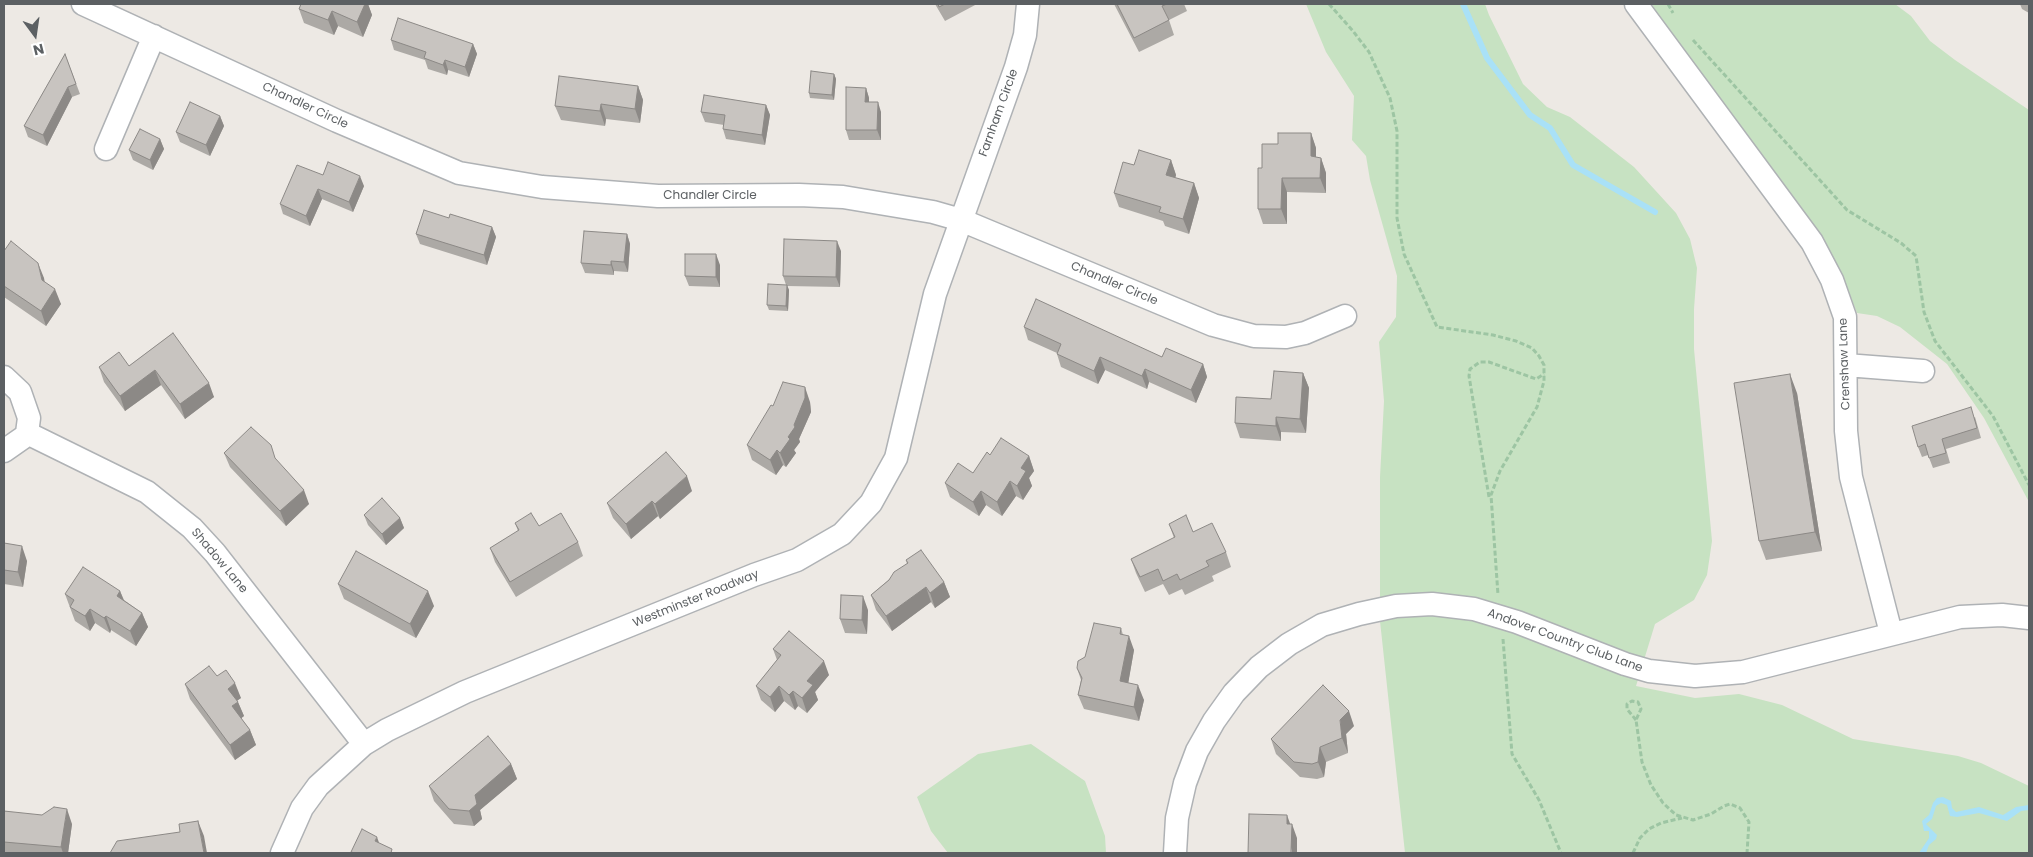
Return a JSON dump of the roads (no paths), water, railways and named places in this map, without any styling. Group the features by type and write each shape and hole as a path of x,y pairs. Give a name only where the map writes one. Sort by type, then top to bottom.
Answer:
{"street":[{"name":"Chandler Circle","path":"83,4 337,121 459,173 542,187 658,196 799,195 843,197 933,212 961,220 1213,325 1236,332 1269,338 1286,337 1305,333 1345,316"},
{"name":"Farnham Circle","path":"961,220 1016,67 1025,35 1028,4"},
{"name":"Crenshaw Lane","path":"1636,4 1812,242 1832,280 1845,317 1846,431 1851,477 1891,633"},
{"path":"106,149 154,36"},
{"name":"Westminster Roadway","path":"282,853 302,808 318,786 364,744 416,714 465,692 797,560 842,534 871,503 896,458 935,294 961,220"},
{"path":"1846,365 1923,370"},
{"path":"4,377 20,392 26,404 29,418 27,433 21,441 4,450"},
{"name":"Shadow Lane","path":"27,433 147,492 192,528 215,553 364,744"},
{"name":"Andover Country Club Lane","path":"1175,853 1177,818 1185,782 1201,744 1234,693 1259,667 1288,644 1322,625 1358,614 1396,606 1432,604 1474,610 1517,622 1625,664 1649,671 1695,676 1743,672 1960,617 2002,614 2029,618"}],"water":[{"path":"1943,797 1951,801 1952,808 1956,812 1979,807 2003,815 2016,807 2029,805 2029,810 2021,811 2007,821 1979,813 1957,817 1950,816 1947,805 1941,803 1936,806 1932,819 1926,824 1937,835 1936,839 1929,845 1926,853 1919,853 1929,838 1929,831 1924,831 1922,821 1929,815 1937,798"}],"waterway":[{"path":"1463,4 1487,58 1530,115 1550,128 1573,165 1655,212"}]}
